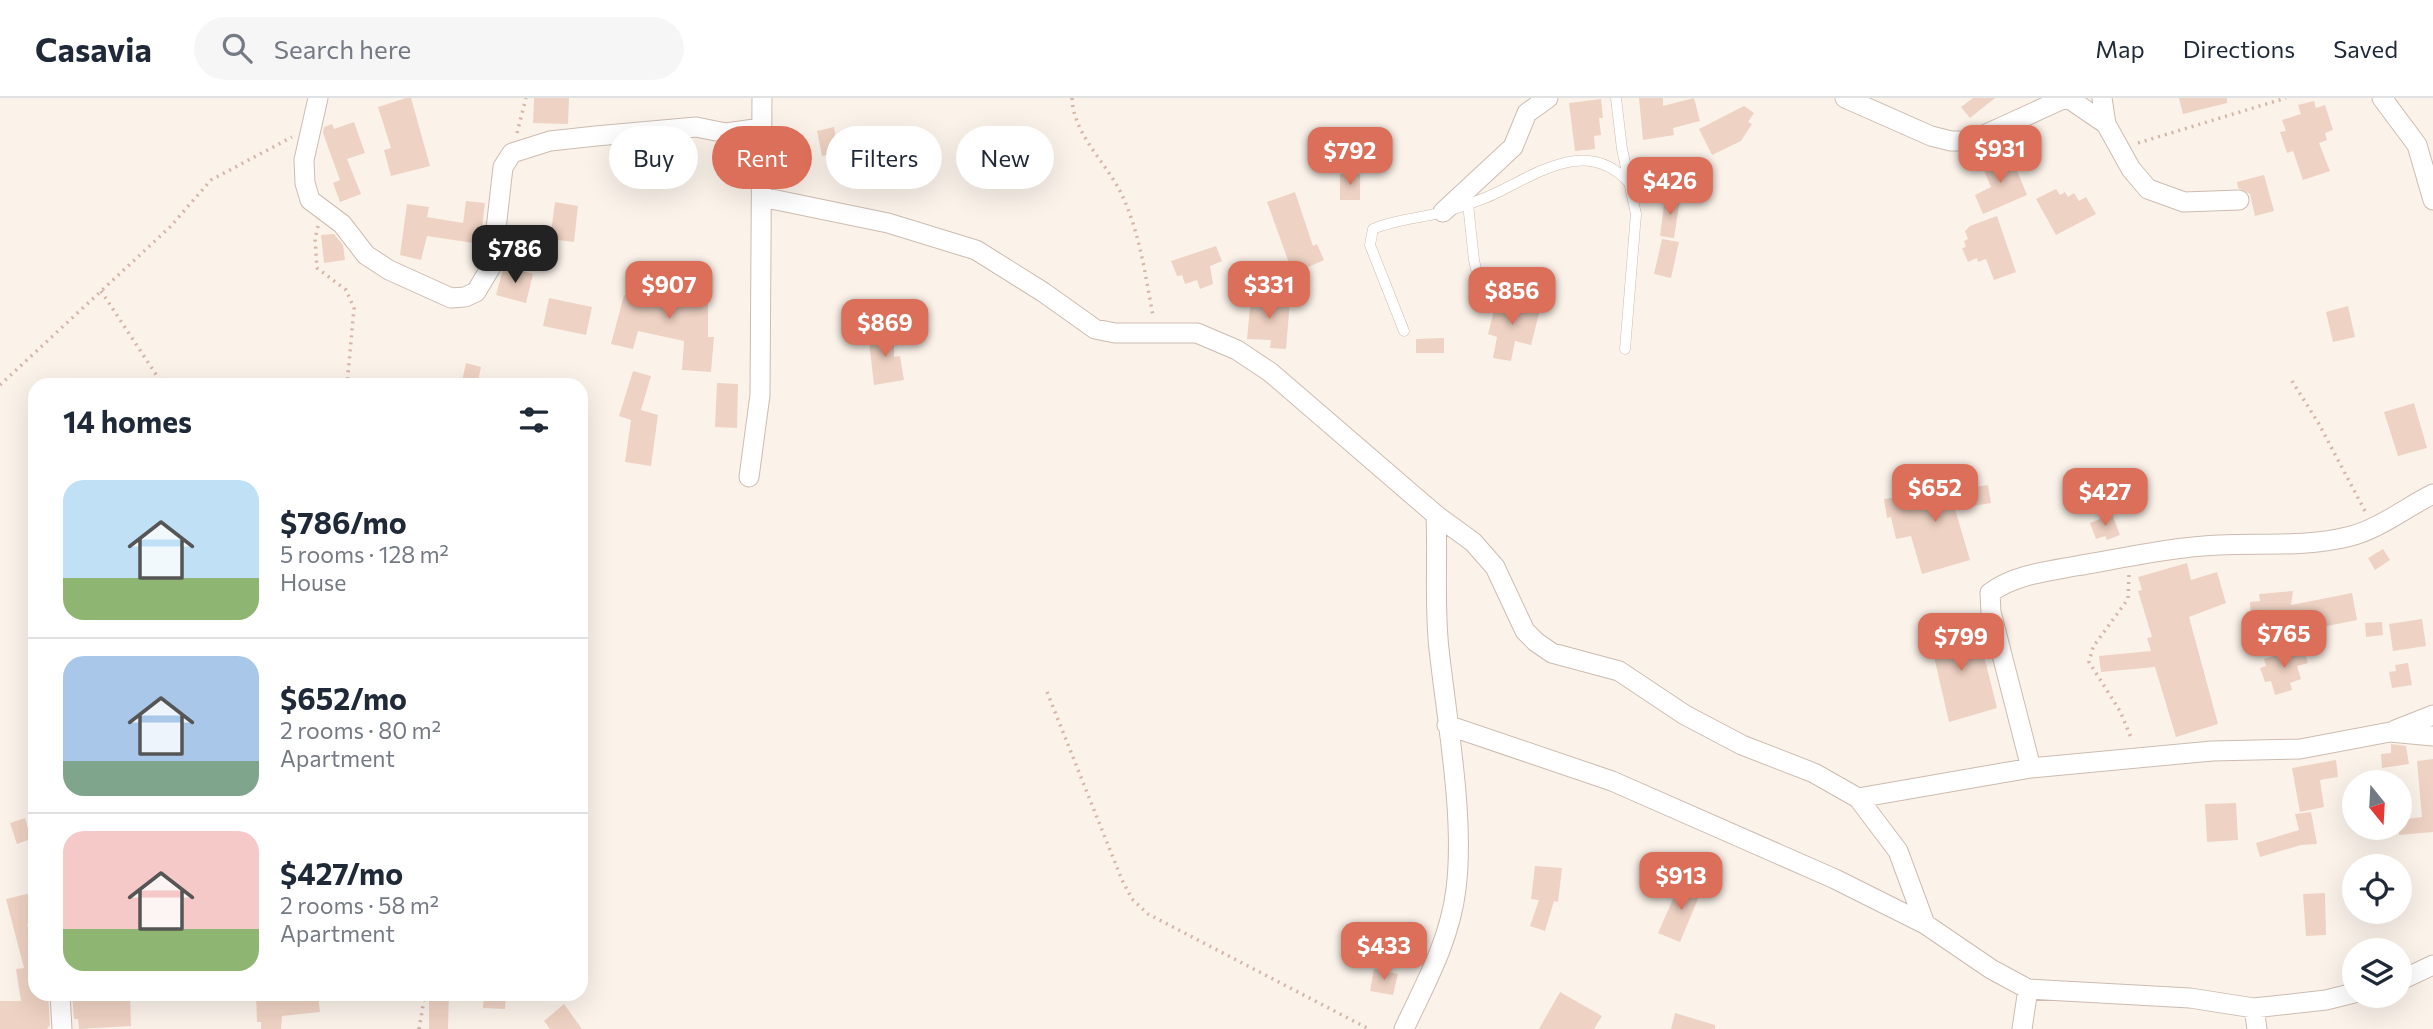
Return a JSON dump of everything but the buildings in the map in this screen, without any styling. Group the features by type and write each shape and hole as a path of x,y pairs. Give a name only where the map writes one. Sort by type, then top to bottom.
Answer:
{"street":[{"path":"318,98 310,129 304,183 310,200 342,225 366,255 388,270 452,298 465,297 476,292 492,265 498,193 503,167 512,153 550,141 696,127 712,130"},
{"path":"762,98 762,126"},
{"path":"1443,212 1513,147 1527,113 1548,98"},
{"path":"1845,98 1931,136 1951,141 1971,141 2040,103 2067,98 2106,124"},
{"path":"2102,98 2106,124 2119,149 2148,189 2184,202 2239,200"},
{"path":"2382,98 2417,145 2433,200"},
{"path":"749,477 760,396 762,189"},
{"path":"762,197 888,223 976,250 1095,329 1115,333 1197,333 1237,350 1270,372 1436,515 1473,542 1495,567 1525,631 1544,647 1582,663 1619,671 1685,715 1742,745 1814,773 1858,798 1898,851 1925,924"},
{"path":"2031,768 1991,612 1990,593 2002,584 2050,570 2130,556 2217,545 2318,542 2349,537 2373,528 2433,494"},
{"path":"1404,1029 1424,993 1442,945 1456,890 1458,840 1438,645 1436,515"},
{"path":"1858,798 2031,768 2212,751 2300,749 2390,732 2433,715"},
{"path":"1447,726 1612,781 1835,879 1925,924 1991,970 2028,989 2190,998 2254,1008 2342,996"},
{"path":"2390,732 2433,736"},
{"path":"2412,975 2433,965"},
{"path":"2022,1029 2028,989"},
{"path":"60,1001 62,1029"},
{"path":"2254,1008 2257,1029"}],"lane":[{"path":"1616,98 1622,149 1631,185 1636,236 1625,349"},
{"path":"1404,331 1370,236 1373,229 1443,212 1493,195 1552,164 1576,161 1601,163 1620,172 1631,185"},
{"path":"1468,204 1474,260 1484,304"}],"path":[{"path":"512,153 526,98"},
{"path":"1072,98 1072,110 1079,127 1119,191 1139,241 1155,331"},
{"path":"2119,149 2286,98"},
{"path":"0,385 170,227 211,180 310,129"},
{"path":"322,210 315,239 317,268 346,290 354,308 348,378"},
{"path":"101,291 158,378"},
{"path":"2292,381 2339,459 2373,528"},
{"path":"2130,556 2128,599 2093,648 2089,662 2120,711 2139,758"},
{"path":"1048,692 1122,880 1132,899 1148,914 1192,939 1369,1029"},
{"path":"419,1029 424,1001"}]}
